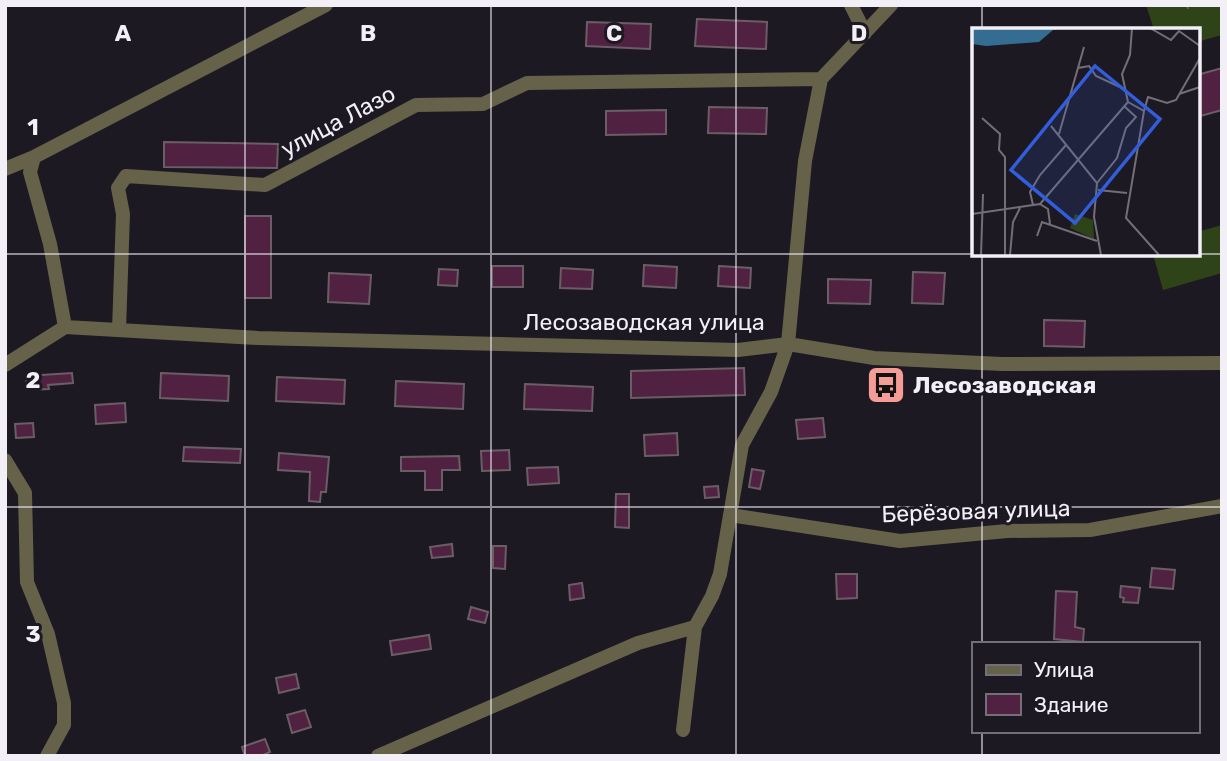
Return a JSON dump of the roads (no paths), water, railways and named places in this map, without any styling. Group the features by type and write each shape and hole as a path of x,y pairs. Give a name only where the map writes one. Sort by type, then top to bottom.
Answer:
{"street":[{"path":"5,169 34,157 326,5"},
{"path":"851,5 865,33"},
{"path":"683,730 695,627 720,574 742,445 771,392 788,344 805,161 821,79 891,5"},
{"name":"улица Лазо","path":"119,330 123,214 118,188 126,176 265,185 416,105 483,104 527,83 821,79"},
{"path":"5,365 65,327 50,244 30,172 34,157"},
{"name":"Лесозаводская улица","path":"65,327 258,338 738,350 788,344 874,358 1002,363 1222,363"},
{"path":"5,460 25,493 27,582 48,634 64,703 64,725 47,756"},
{"name":"Берёзовая улица","path":"730,515 900,541 1007,531 1090,530 1222,506"},
{"path":"378,756 638,643 695,627"}],"place":[{"name":"Лесозаводская","path":"886,385"}]}
